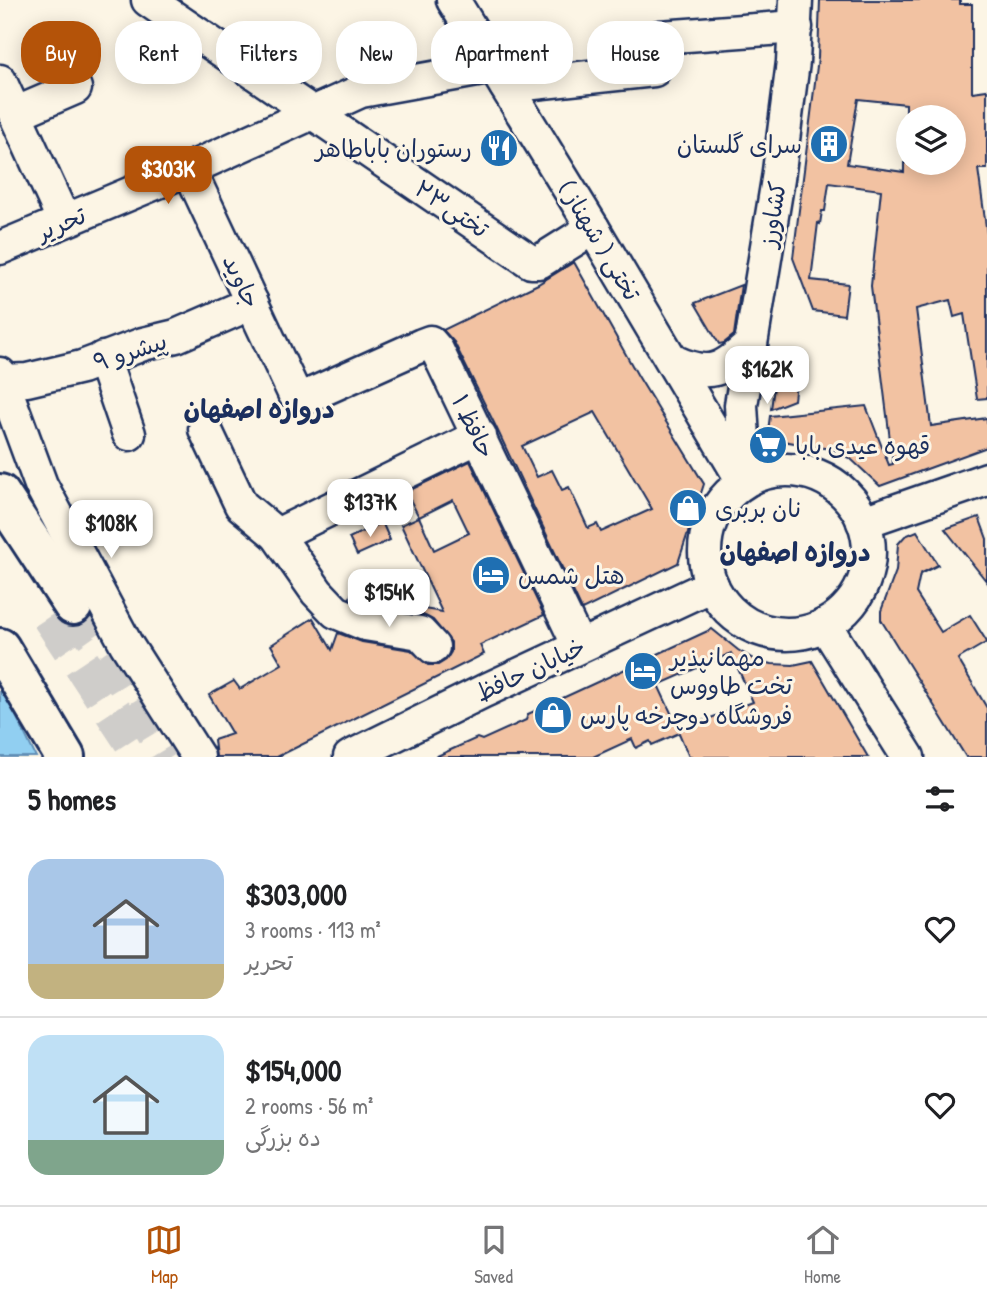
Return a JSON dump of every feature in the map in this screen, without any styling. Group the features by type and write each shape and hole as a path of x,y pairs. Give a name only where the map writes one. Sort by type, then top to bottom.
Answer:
{"main road":[{"path":"0,494 62,610 0,539"},
{"path":"0,648 65,757"}],"street":[{"path":"148,0 314,114"},
{"name":"تختی ( شهناز )","path":"453,0 466,21"},
{"name":"تحریر","path":"573,74 654,70 660,37 796,14"},
{"name":"کشاورز","path":"751,477 743,439 741,405 778,179 796,14"},
{"path":"0,81 64,221"},
{"name":"تحریر","path":"0,248 188,169 361,91 431,84"},
{"name":"تختی ( شهناز )","path":"504,84 673,361 751,477"},
{"path":"16,113 75,88"},
{"name":"تختی۲۳","path":"314,114 531,262 539,262 593,228"},
{"name":"جاوید","path":"188,169 294,393"},
{"name":"پیشرو ۹","path":"1,378 27,380 82,367 143,344 176,336 252,303"},
{"name":"حافظ ۱","path":"294,393 308,396 430,342 437,350 480,436 579,646"},
{"path":"673,361 692,370 719,370 751,344"},
{"path":"103,358 129,434"},
{"path":"1,378 41,485 126,644 198,757"},
{"path":"205,429 241,505 277,535 317,592 336,612 365,624 421,633 433,647"},
{"path":"277,535 480,436"},
{"path":"776,470 803,471 829,481 850,499 863,522 869,549 866,576 857,596 843,612 825,625 800,633 773,633 748,624 737,616 727,608 712,585 705,559 707,531 719,506 751,477 776,470"},
{"path":"863,522 987,480"},
{"name":"خیابان حافظ","path":"351,757 579,646 712,585"},
{"path":"825,625 908,757"}],"water":[{"path":"0,683 36,757 0,757"}],"building":[{"path":"820,0 960,0 960,4 972,4 972,92 987,90 987,169 978,169 987,234 987,398 977,399 964,314 954,317 950,300 916,309 931,426 987,418 987,447 880,486 851,459 830,449 777,440 768,431 770,416 866,406 889,465 893,464 871,286 881,190 829,183 825,211 822,211 820,224 818,223 811,280 848,284 844,315 813,311 793,258 818,58"},
{"path":"574,262 638,376 704,484 678,563 582,610 454,342 443,330 538,284","holes":["595,412 652,509 601,532 597,524 588,528 569,487 562,490 552,470 537,477 522,446"]},
{"path":"741,285 734,335 719,344 695,303"},
{"path":"776,372 797,374 794,400 771,409"},
{"path":"470,461 544,615 480,645 484,654 277,757 216,757 214,740 232,734 209,695 234,681 240,689 282,664 271,645 313,618 332,650 338,633 362,642 411,650 428,665 438,665 446,660 451,652 451,642 433,620 423,615 370,606 350,598 353,589 399,605 442,612 401,525 419,517 406,492","holes":["453,500 469,533 434,550 419,517"]},
{"path":"979,517 987,539 987,582 945,529"},
{"path":"382,522 390,540 357,555 349,538"},
{"path":"917,531 938,565 920,574 916,593 941,632 970,615 987,642 958,659 987,708 987,757 966,757 881,620 881,611 896,571 898,544 905,536"},
{"path":"712,629 755,660 793,665 812,661 868,757 689,757 679,733 652,745 650,741 636,748 632,739 593,757 435,757 526,720 528,714","holes":["731,653 753,702 679,730 658,685"]}],"tunnel":[{"path":"73,605 112,660 171,757"},
{"path":"50,616 132,740"}],"place":[{"name":"سرای گلستان","path":"829,144"},
{"name":"رستوران باباطاهر","path":"499,148"},
{"name":"قهوه عیدی بابا","path":"768,445"},
{"name":"نان بربری","path":"688,508"},
{"name":"هتل شمس","path":"491,575"},
{"name":"مهمانپذیر تخت طاووس","path":"643,671"},
{"name":"فروشگاه دوچرخه پارس","path":"553,715"}],"district":[{"name":"دروازه اصفهان","path":"259,408"},
{"name":"دروازه اصفهان","path":"795,551"}]}
